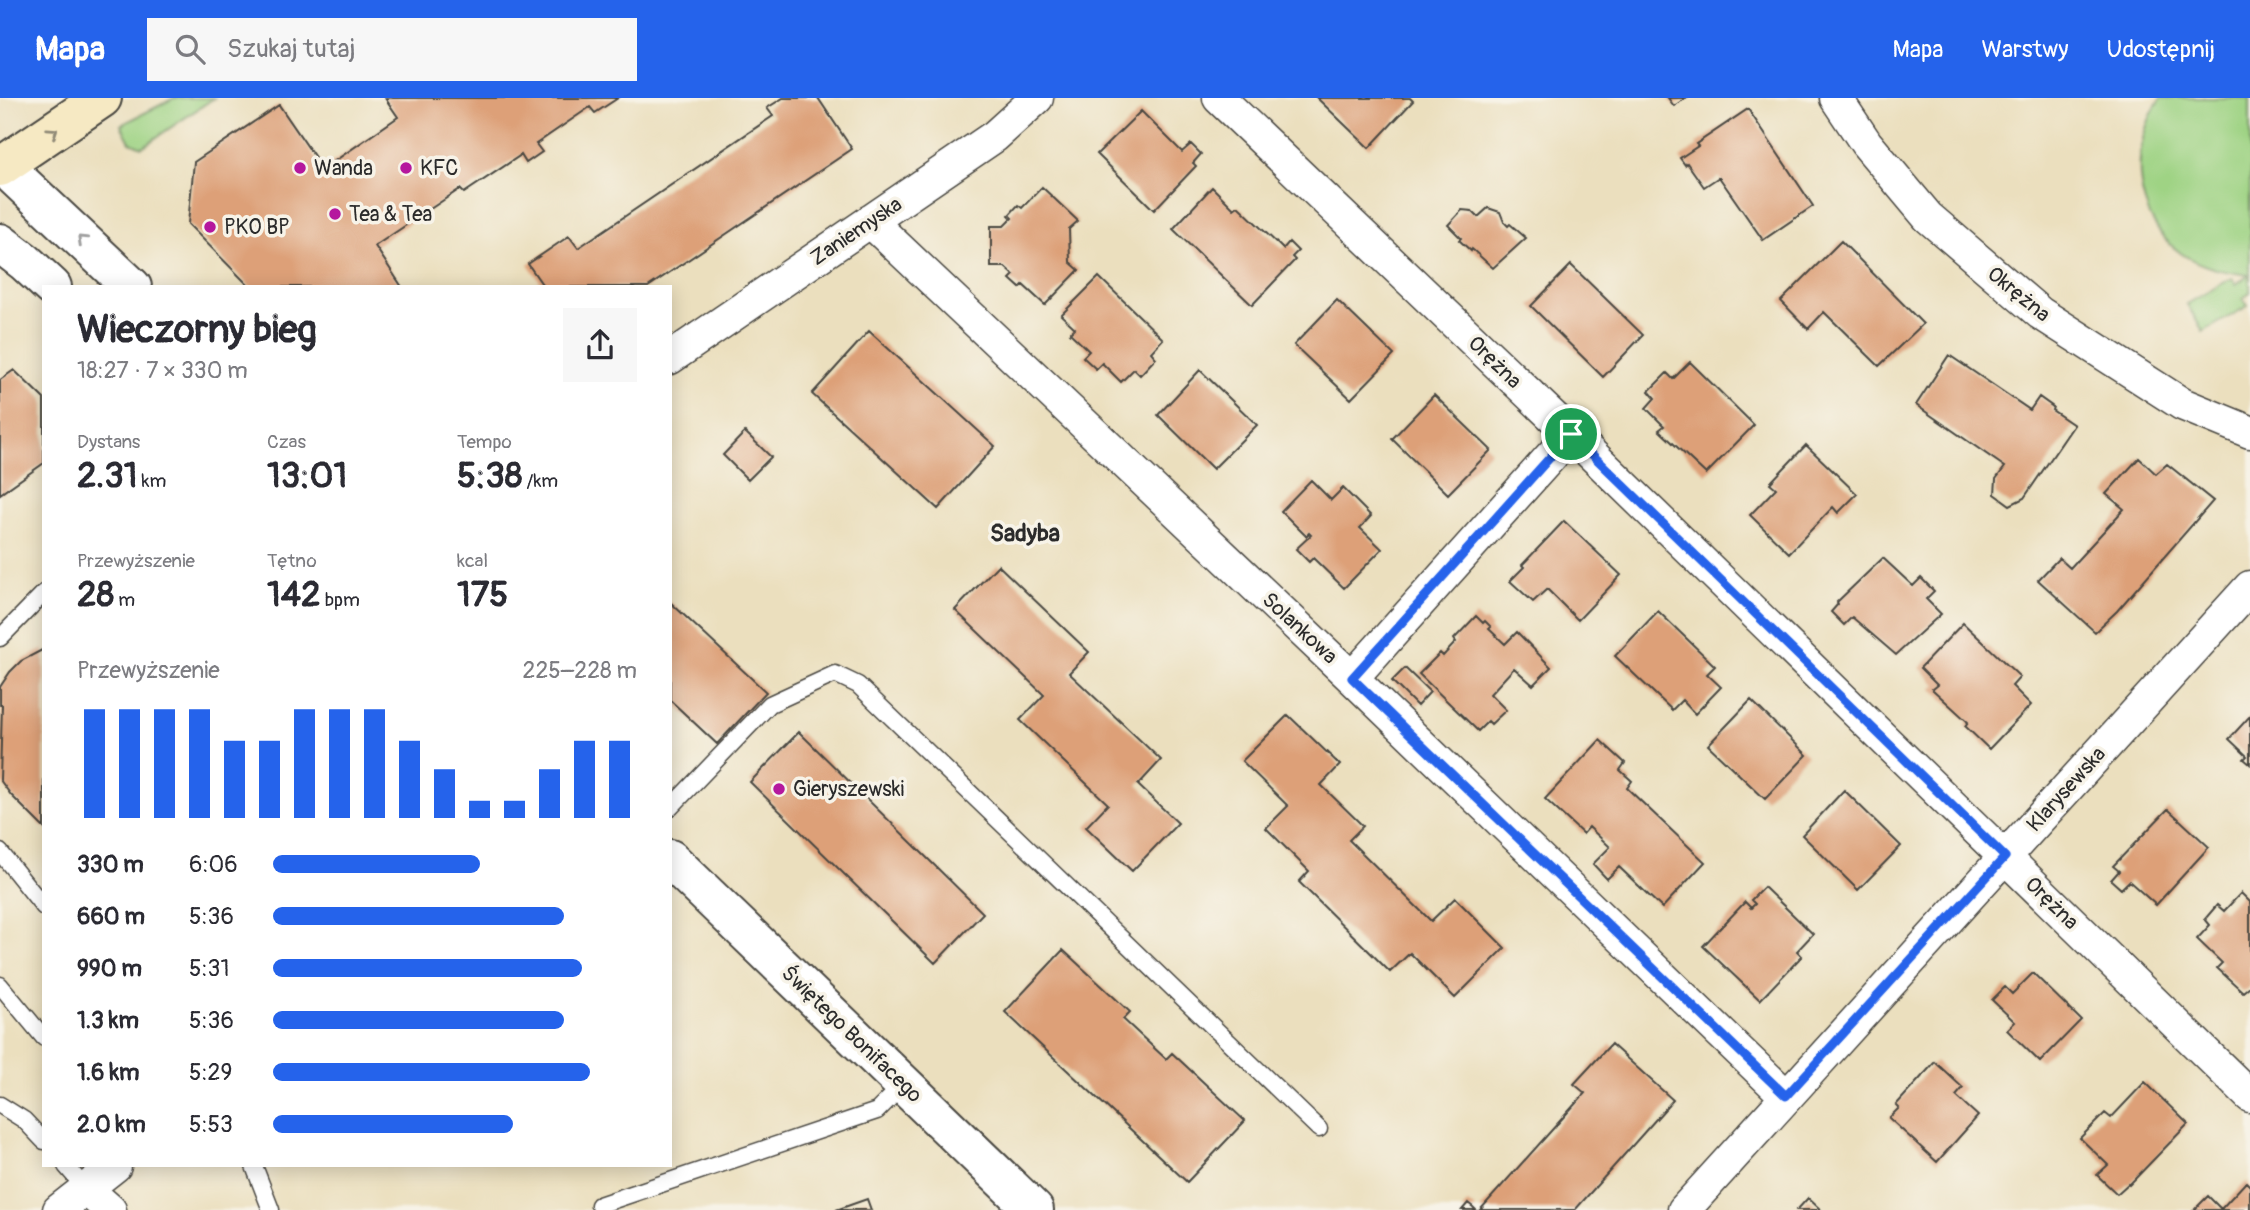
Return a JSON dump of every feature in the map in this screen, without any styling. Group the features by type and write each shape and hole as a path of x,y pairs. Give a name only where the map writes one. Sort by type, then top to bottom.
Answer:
{"main road":[{"path":"1,165 102,98"}],"street":[{"name":"Zaniemyska","path":"672,357 995,136 1037,98"},
{"name":"Orężna","path":"1219,98 1571,434 2250,1096"},
{"name":"Okrężna","path":"1836,98 1866,143 1928,217 2040,313 2182,404 2250,432"},
{"path":"1,165 130,285"},
{"name":"Solankowa","path":"870,221 1352,678 1786,1096"},
{"path":"0,243 50,285"},
{"path":"1352,678 1571,434"},
{"name":"Klarysewska","path":"1684,1210 2250,587"},
{"name":"Świętego Bonifacego","path":"672,861 1034,1210"},
{"path":"59,1210 76,1177 111,1167"},
{"path":"76,1177 110,1210"}],"lane":[{"path":"0,638 42,595"},
{"path":"672,806 770,704 835,674 858,685 1319,1129"},
{"path":"0,852 42,904"},
{"path":"0,985 42,1036"},
{"path":"599,1205 877,1111 904,1084"},
{"path":"2,1108 24,1120 42,1139"},
{"path":"254,1167 271,1210"}],"green space":[{"path":"174,98 214,98 142,147 130,142 121,125"},
{"path":"2161,98 2250,98 2250,293 2243,298 2248,306 2203,332 2187,304 2232,278 2236,284 2249,275 2215,269 2190,259 2165,239 2153,221 2140,180 2140,159 2143,137"}],"building":[{"path":"385,98 618,98 595,113 590,107 536,144 542,152 526,163 521,155 464,193 460,189 375,246 401,285 248,285 188,224 194,162 279,105 323,169 398,117"},
{"path":"783,98 818,98 852,149 651,285 543,285 528,264 569,236 578,248 773,116 767,108"},
{"path":"1317,98 1410,98 1413,101 1369,148"},
{"path":"1668,98 1686,98 1674,106"},
{"path":"1748,109 1813,206 1763,240 1719,177 1704,187 1687,163 1685,165 1680,158"},
{"path":"1141,111 1182,152 1191,144 1201,154 1193,163 1196,166 1154,210 1097,154"},
{"path":"1042,187 1078,221 1069,229 1070,262 1079,270 1045,305 1023,285 1020,288 1010,279 1014,275 1005,267 991,267 991,226 1004,226 1012,218 1009,215 1018,205 1022,208"},
{"path":"1212,187 1234,209 1238,206 1283,249 1289,242 1298,251 1292,257 1295,260 1252,305 1173,229"},
{"path":"1488,208 1500,212 1508,226 1510,224 1526,238 1493,268 1459,240 1461,238 1448,225 1462,210 1472,211 1478,217"},
{"path":"1841,241 1923,324 1879,366 1824,312 1808,329 1781,301"},
{"path":"1571,265 1643,335 1603,377 1531,306"},
{"path":"1099,277 1163,339 1151,352 1156,358 1140,375 1134,369 1121,382 1102,363 1096,369 1083,357 1089,351 1070,333 1075,328 1061,315"},
{"path":"1337,300 1394,355 1351,399 1294,345"},
{"path":"869,331 995,446 938,509 812,394"},
{"path":"1949,355 2030,410 2039,397 2074,425 2024,498 2010,505 1995,494 1996,479 2005,467 1916,405"},
{"path":"1690,362 1754,425 1706,474 1659,430 1664,426 1646,408 1655,398 1649,391 1667,373 1673,379"},
{"path":"14,370 42,397 42,464 0,494 0,380"},
{"path":"1200,370 1257,425 1213,469 1158,415"},
{"path":"1434,395 1491,450 1448,494 1392,439"},
{"path":"745,432 771,457 748,480 723,455"},
{"path":"1806,445 1857,494 1838,513 1833,507 1789,553 1750,515 1776,488 1770,483"},
{"path":"2139,458 2156,474 2167,464 2213,501 2117,611 2095,632 2038,580 2059,558 2070,568 2124,509 2106,494"},
{"path":"1311,480 1331,500 1343,488 1371,516 1360,528 1382,549 1344,588 1313,558 1309,562 1296,549 1311,535 1309,533 1306,536 1281,511"},
{"path":"1564,521 1621,575 1578,620 1547,589 1533,602 1510,581"},
{"path":"1883,558 1913,586 1921,578 1934,591 1926,599 1941,614 1896,655 1852,617 1844,625 1831,612 1837,602"},
{"path":"998,565 1089,652 1069,673 1161,760 1138,785 1178,823 1132,871 1086,827 1108,804 1020,720 1044,695 955,610"},
{"path":"672,604 766,692 717,744 672,702"},
{"path":"1658,611 1715,666 1707,674 1721,687 1695,714 1682,700 1672,710 1615,656"},
{"path":"1476,616 1483,623 1485,621 1491,627 1489,629 1505,644 1517,632 1551,667 1533,685 1514,668 1490,694 1506,710 1491,724 1488,721 1478,731 1419,674 1440,653 1443,656 1456,642 1454,639"},
{"path":"1963,623 2020,677 2012,686 2031,705 1989,749 1965,726 1968,722 1932,689 1937,685 1920,668"},
{"path":"42,650 42,826 0,780 0,687 21,661"},
{"path":"1405,668 1430,692 1417,706 1392,681"},
{"path":"1751,700 1807,755 1765,799 1708,745"},
{"path":"1288,715 1340,765 1321,785 1363,826 1349,840 1431,921 1455,898 1505,948 1455,998 1410,953 1390,972 1299,882 1309,871 1266,828 1288,806 1242,761"},
{"path":"2250,716 2250,764 2244,759 2247,756 2229,739"},
{"path":"799,732 983,913 935,963 750,782"},
{"path":"1600,740 1625,763 1620,770 1632,781 1627,788 1705,862 1662,908 1619,867 1607,879 1593,864 1610,847 1589,827 1583,834 1545,799"},
{"path":"1844,790 1901,846 1858,890 1802,835"},
{"path":"2168,809 2209,847 2156,905 2129,881 2121,889 2111,880 2119,871 2113,866"},
{"path":"1764,887 1813,934 1797,951 1802,956 1760,1000 1703,946 1745,902 1751,908 1755,904 1751,900"},
{"path":"2241,893 2250,902 2250,986 2243,992 2217,968 2222,963 2197,939 2210,925 2205,919 2217,905 2224,911"},
{"path":"1063,950 1130,1012 1123,1019 1166,1059 1172,1053 1245,1121 1187,1182 1005,1012"},
{"path":"2033,973 2081,1020 2040,1062 2007,1030 2015,1022 1992,1000 2005,987 2012,994"},
{"path":"1611,1044 1673,1100 1575,1210 1480,1210 1585,1093 1574,1084"},
{"path":"1935,1062 1963,1088 1956,1096 1978,1116 1937,1162 1889,1118 1899,1108 1896,1105"},
{"path":"2145,1082 2188,1124 2117,1194 2097,1175 2108,1165 2080,1138 2105,1113 2111,1118"},
{"path":"2246,1182 2250,1186 2250,1210 2194,1210 2208,1196 2221,1209"},
{"path":"1808,1198 1821,1210 1797,1210"},
{"path":"867,1199 871,1210 836,1210"},
{"path":"1468,1203 1473,1207 1476,1210 1462,1210"}],"place":[{"name":"Wanda","path":"300,168"},
{"name":"KFC","path":"406,168"},
{"name":"Tea & Tea","path":"335,214"},
{"name":"PKO BP","path":"210,227"},
{"name":"Gieryszewski","path":"779,789"}],"district":[{"name":"Sadyba","path":"1025,533"}],"route":[{"path":"1571,434 2005,857 1786,1096 1352,678 1571,434"}]}
